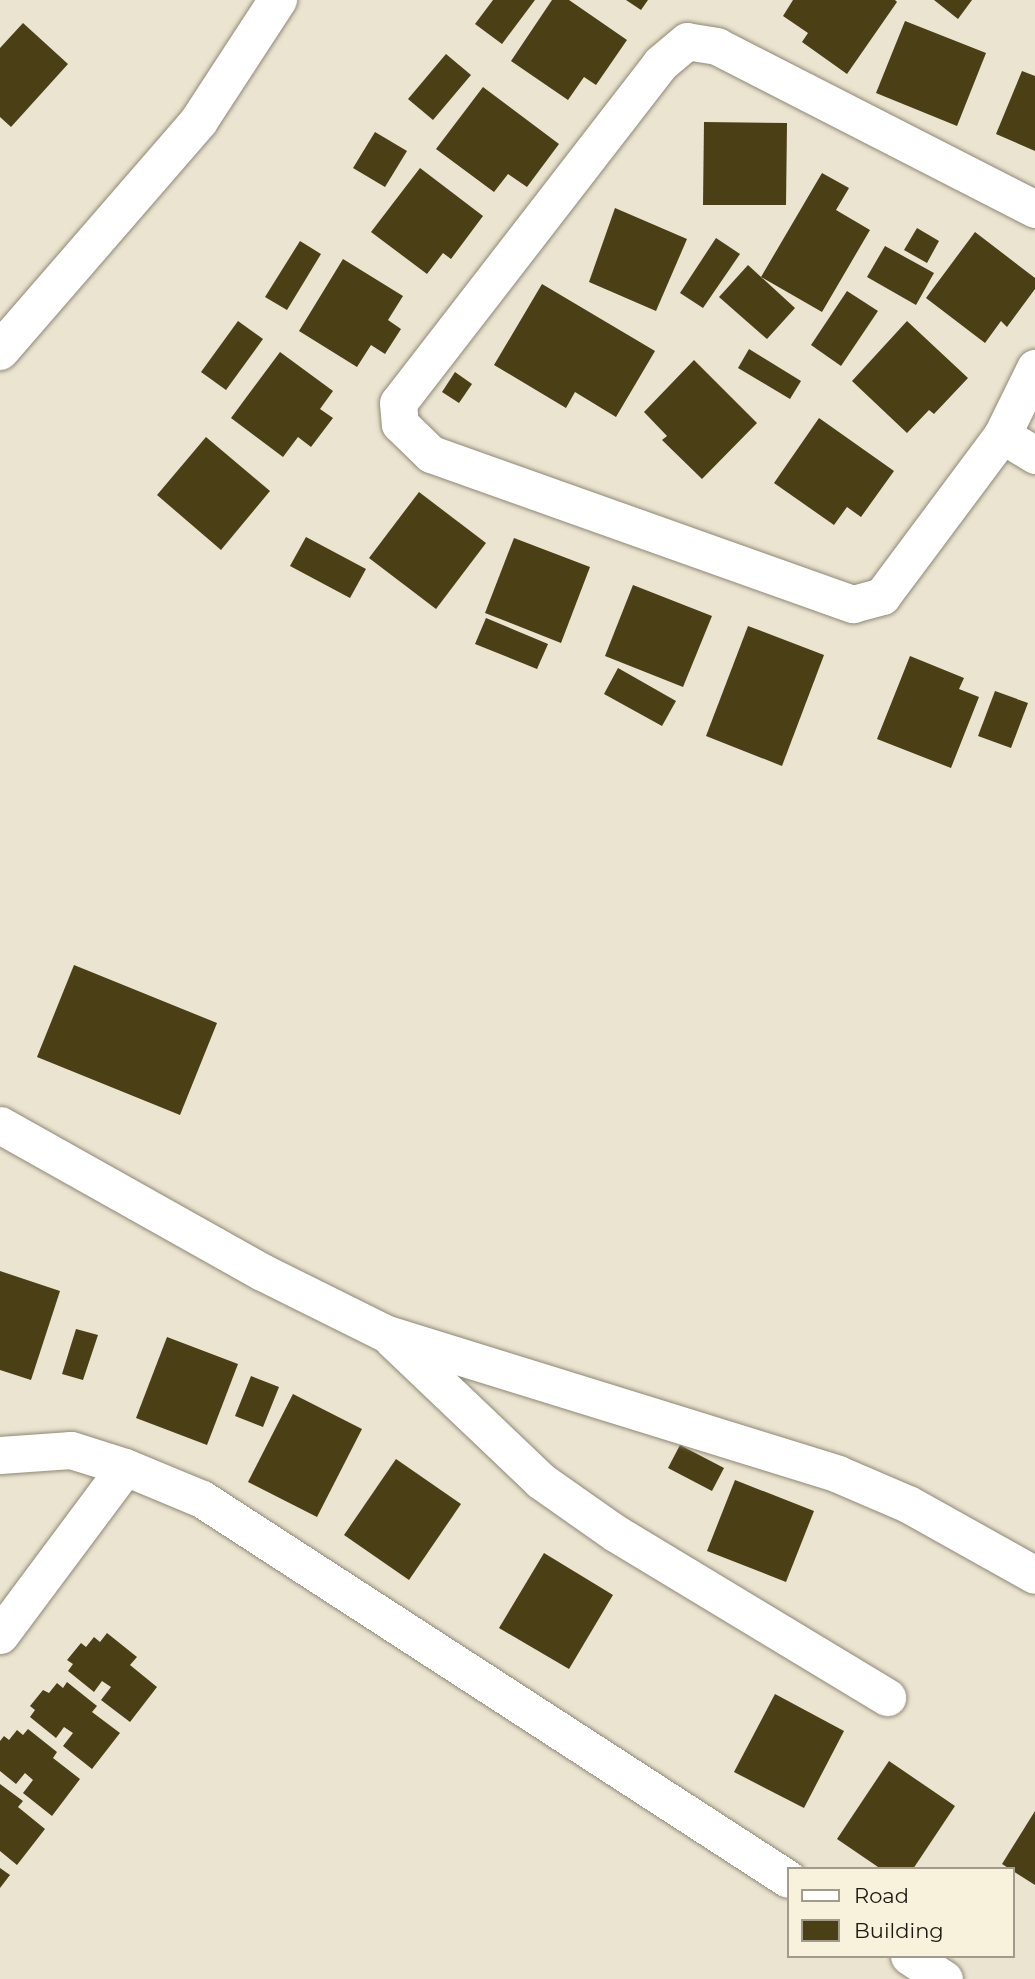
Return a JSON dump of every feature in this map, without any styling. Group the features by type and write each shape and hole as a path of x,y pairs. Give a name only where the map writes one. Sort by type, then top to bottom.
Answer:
{"street":[{"path":"0,351 199,121 278,0"},
{"path":"1035,209 717,46 687,41 660,64 398,403 400,424 431,454 853,604 882,596 1002,435 1035,368"},
{"path":"1002,435 1035,455"},
{"path":"0,1125 262,1272 387,1334 838,1474 908,1504 1035,1574"},
{"path":"387,1334 541,1481 615,1533 887,1697"},
{"path":"0,1455 71,1450 125,1467 202,1499 786,1878"},
{"path":"0,1635 125,1467"},
{"path":"912,1958 944,1979"}],"building":[{"path":"493,0 535,0 502,44 475,24"},
{"path":"552,0 569,0 627,40 596,85 584,77 568,100 511,61"},
{"path":"626,0 648,0 641,10"},
{"path":"793,0 897,2 847,74 802,42 808,33 783,16"},
{"path":"934,0 972,0 958,19"},
{"path":"905,21 986,53 957,126 876,93"},
{"path":"23,23 68,64 11,127 0,117 0,48"},
{"path":"446,54 471,75 433,120 408,99"},
{"path":"1022,71 1035,76 1035,151 996,134"},
{"path":"483,87 559,144 527,187 508,174 494,192 436,149"},
{"path":"704,122 787,123 786,205 703,205"},
{"path":"375,132 407,151 385,187 353,168"},
{"path":"420,168 483,216 451,259 443,253 427,274 371,232"},
{"path":"822,173 849,188 836,210 870,230 822,312 761,277"},
{"path":"615,208 687,239 656,311 589,282"},
{"path":"917,228 939,241 927,263 904,250"},
{"path":"975,232 1035,278 1035,289 1007,327 1001,321 985,343 926,298"},
{"path":"716,238 740,254 703,308 680,293"},
{"path":"300,241 321,254 287,310 265,297"},
{"path":"885,246 934,273 916,305 867,277"},
{"path":"343,259 403,296 388,320 401,329 385,354 371,345 357,367 299,331"},
{"path":"748,265 795,308 767,339 719,297"},
{"path":"542,284 655,351 616,417 575,392 566,408 494,365"},
{"path":"847,291 878,311 841,366 811,345"},
{"path":"238,321 263,339 226,390 201,372"},
{"path":"907,321 968,378 934,414 929,410 907,433 852,381"},
{"path":"749,349 801,381 790,399 738,368"},
{"path":"280,352 333,391 320,409 333,418 311,447 298,437 283,457 231,418"},
{"path":"694,360 757,423 702,479 662,440 667,436 644,412"},
{"path":"455,372 472,384 459,403 442,392"},
{"path":"819,418 894,471 861,517 847,507 834,525 774,483"},
{"path":"206,437 270,491 221,550 157,495"},
{"path":"419,492 486,543 436,609 369,558"},
{"path":"306,537 366,569 350,598 290,566"},
{"path":"514,538 590,567 561,643 485,613"},
{"path":"633,585 712,616 683,687 605,656"},
{"path":"486,618 548,644 537,669 475,644"},
{"path":"748,626 824,655 782,766 706,736"},
{"path":"910,656 964,678 959,689 979,697 951,768 877,739"},
{"path":"618,668 676,701 662,726 604,694"},
{"path":"995,691 1028,703 1011,748 978,736"},
{"path":"74,965 217,1023 180,1115 37,1057"},
{"path":"0,1271 60,1291 31,1380 0,1370"},
{"path":"76,1329 98,1335 83,1380 62,1374"},
{"path":"167,1337 238,1364 207,1445 136,1418"},
{"path":"251,1376 279,1387 263,1427 235,1416"},
{"path":"293,1394 362,1429 317,1517 248,1482"},
{"path":"680,1445 724,1468 712,1491 668,1468"},
{"path":"396,1459 461,1504 409,1580 344,1535"},
{"path":"735,1480 814,1511 786,1582 707,1551"},
{"path":"544,1553 613,1595 569,1669 499,1628"},
{"path":"107,1633 137,1657 130,1665 157,1687 130,1722 101,1700 111,1687 102,1681 94,1692 68,1671 73,1664 67,1660 81,1643 86,1647 94,1637 100,1642"},
{"path":"67,1682 97,1706 92,1712 120,1733 92,1769 63,1746 73,1733 64,1727 56,1738 30,1717 35,1710 30,1706 43,1690 49,1693 57,1683 63,1688"},
{"path":"775,1694 844,1731 804,1808 734,1772"},
{"path":"28,1729 57,1752 53,1758 80,1779 52,1816 23,1793 33,1780 25,1773 16,1784 0,1771 0,1741 4,1736 9,1740 17,1730 23,1735"},
{"path":"889,1761 955,1806 914,1867 878,1867 837,1839"},
{"path":"0,1784 23,1801 18,1807 45,1829 17,1865 0,1851"},
{"path":"1035,1811 1035,1885 1014,1872 1014,1867 1002,1864"},
{"path":"0,1868 10,1875 0,1888"}]}
